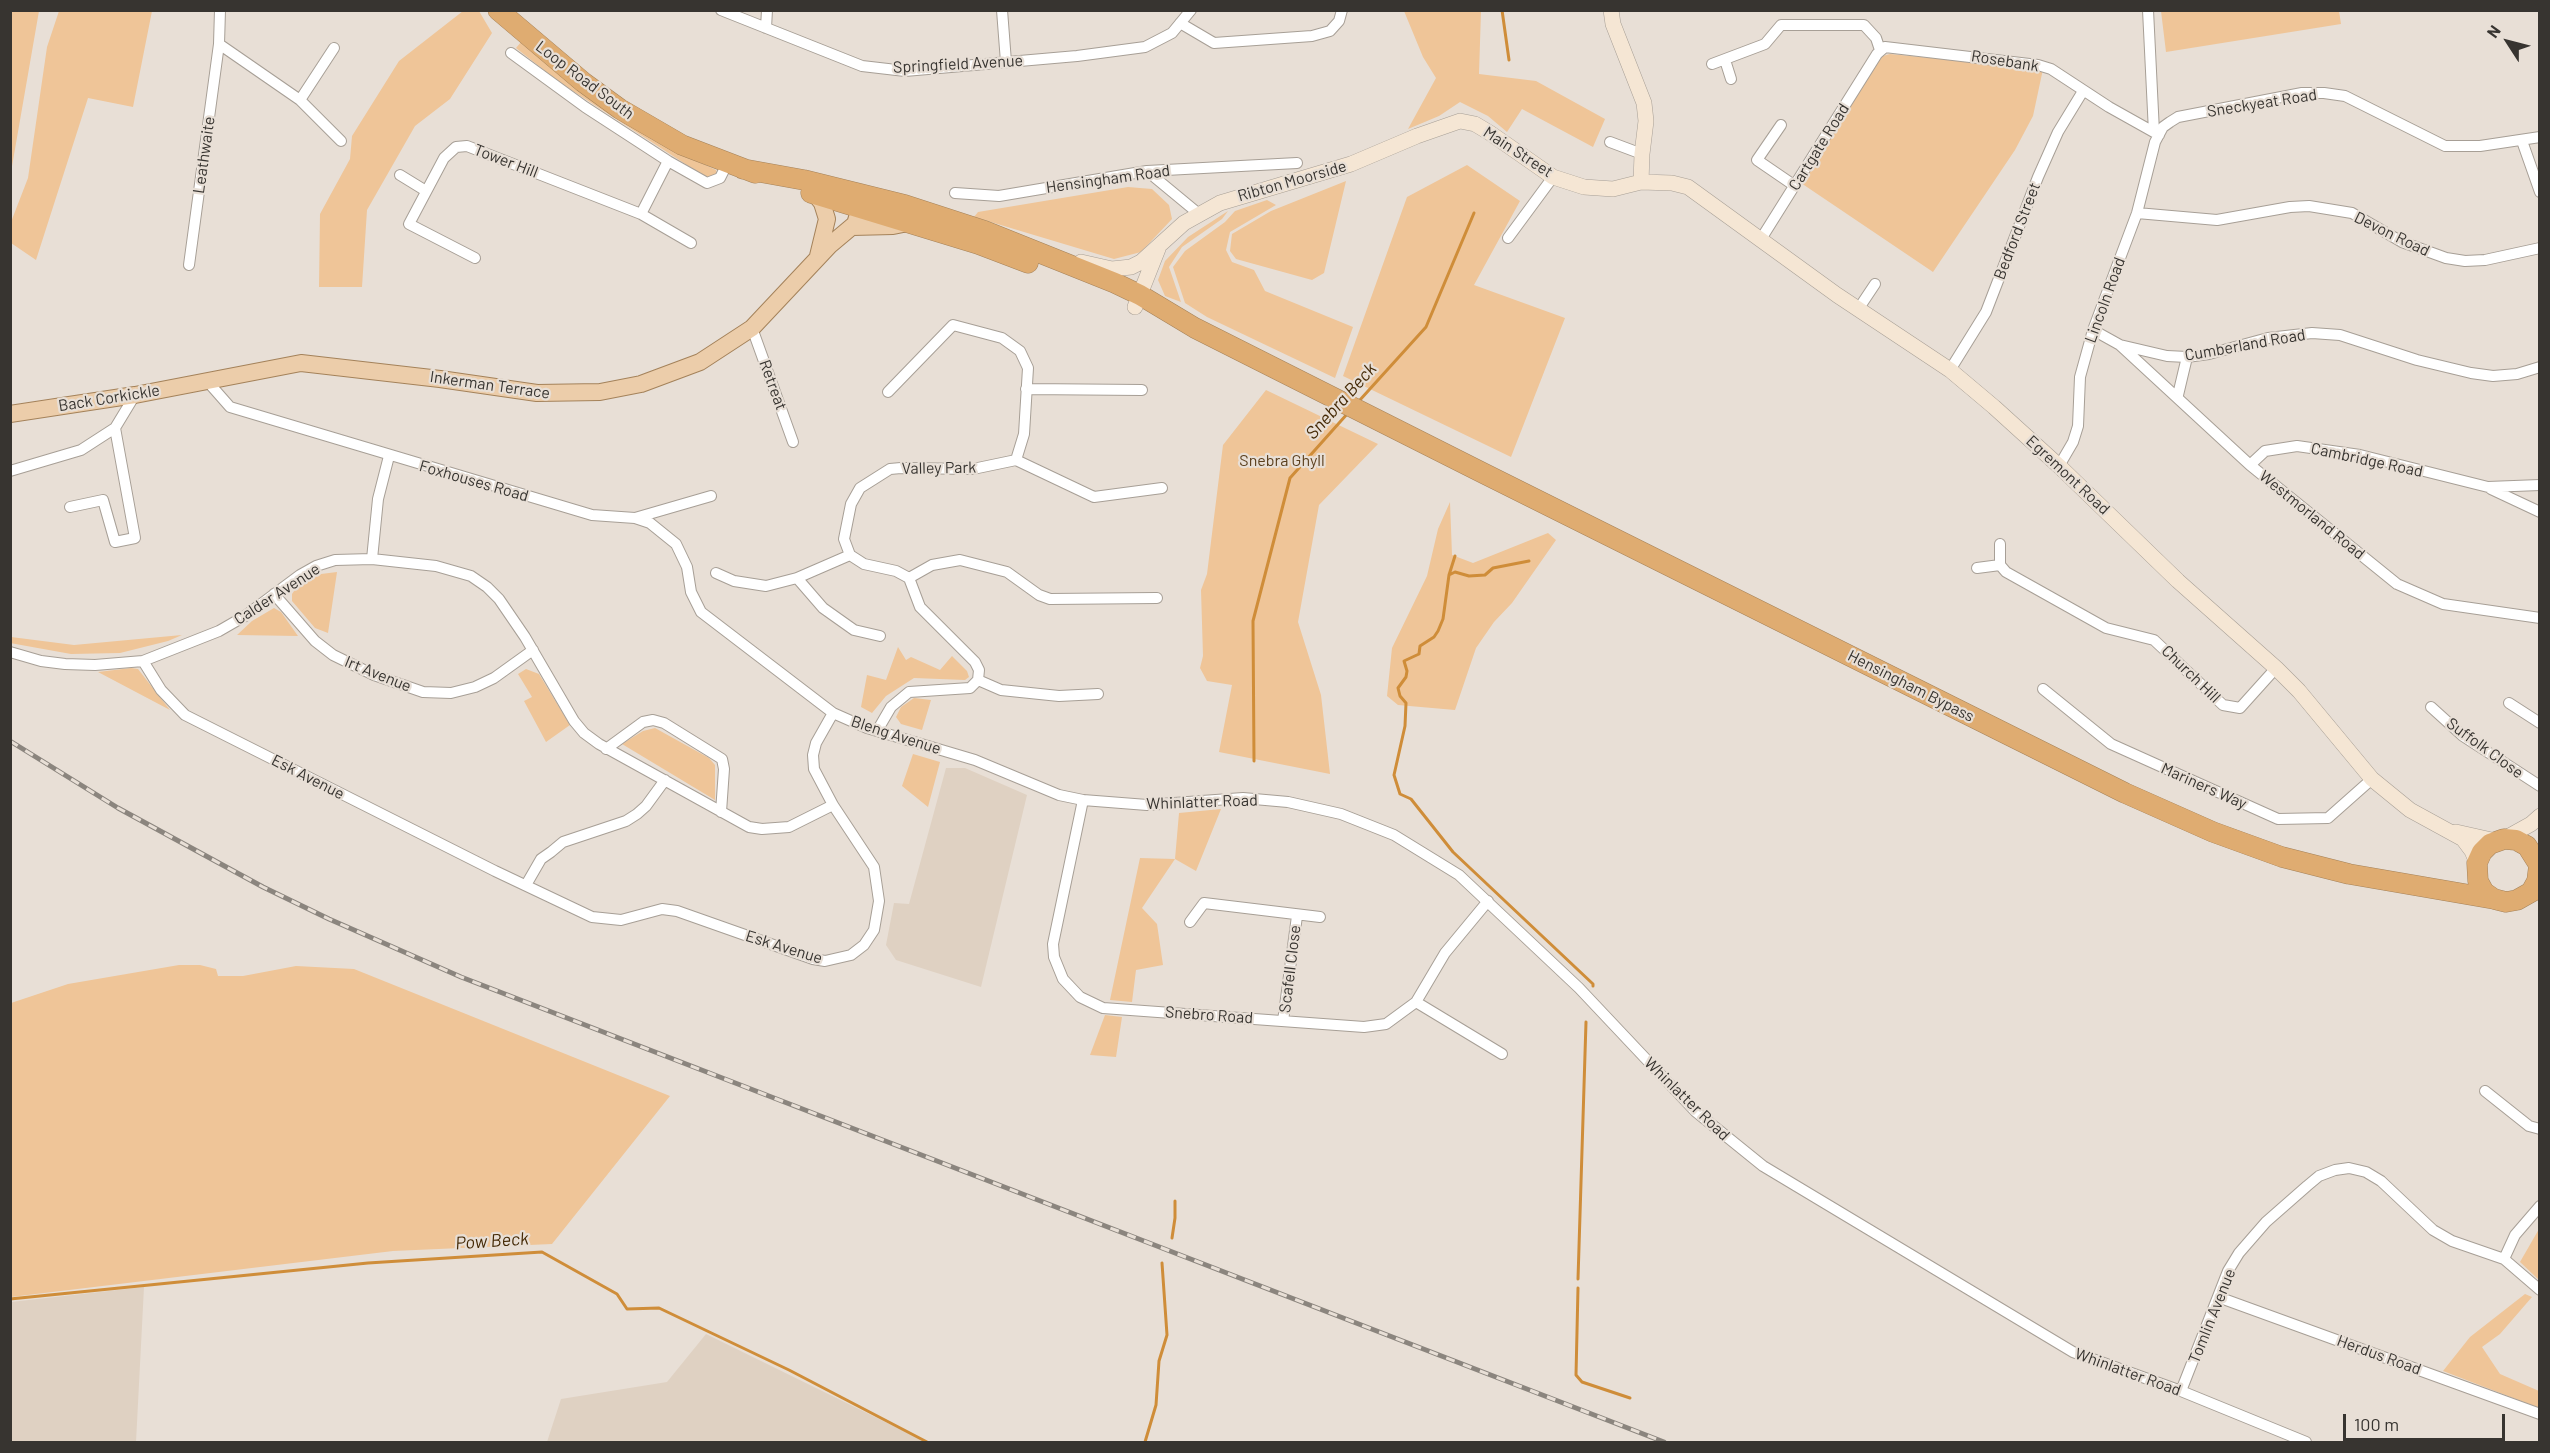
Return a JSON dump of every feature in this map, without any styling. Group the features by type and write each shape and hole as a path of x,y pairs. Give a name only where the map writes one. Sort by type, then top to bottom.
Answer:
{"highway":[{"name":"Loop Road South","path":"498,10 583,82 620,109 675,141 735,166"},
{"path":"735,166 845,190 865,206 909,223 1135,297"},
{"path":"735,166 815,194 975,228 1039,253 1135,297"},
{"name":"Hensingham Bypass","path":"1135,297 2104,782 2203,828 2282,857 2349,874 2494,899"},
{"path":"2500,840 2522,842 2536,857 2539,876 2536,889 2512,902 2494,899 2480,886 2477,869 2482,852 2500,840"},
{"name":"Hensingham Bypass","path":"2429,886 2447,884 2477,869"}],"main road":[{"path":"1611,10 1613,24 1644,103 1646,121 1641,182"},
{"name":"Main Street","path":"1433,130 1460,121 1475,124 1553,177 1584,187 1614,189 1641,182"},
{"name":"Ribton Moorside","path":"1141,262 1184,223 1199,214 1250,192 1358,162 1433,130"},
{"name":"Egremont Road","path":"1641,182 1672,183 1688,187 1950,370 2059,465 2178,581 2276,668 2299,691 2372,779 2410,810 2450,830"},
{"path":"815,194 822,203 827,219 817,259"},
{"path":"830,245 847,222 865,206"},
{"name":"Inkerman Terrace","path":"208,382 275,367 315,362 537,393 600,392 641,384 681,371 718,352 752,328 830,245 852,227 865,206"},
{"path":"852,227 893,226 909,223"},
{"path":"1135,297 1159,246"},
{"path":"1039,253 1112,269 1131,267 1141,262"},
{"path":"1135,297 1141,262"},
{"name":"Back Corkickle","path":"10,414 208,382"},
{"path":"2450,830 2500,840 2531,824 2539,816"},
{"path":"2536,857 2539,816"},
{"path":"2450,830 2468,845 2477,869"}],"street":[{"name":"Leathwaite","path":"189,265 219,44 220,10"},
{"name":"Springfield Avenue","path":"722,10 832,56 862,66 905,71 1145,47 1172,33 1191,10"},
{"path":"766,28 767,10"},
{"path":"1002,10 1006,62"},
{"path":"1180,23 1214,43 1312,36 1330,31 1339,21 1342,10"},
{"path":"2148,10 2156,133"},
{"path":"1712,64 1765,44 1781,26 1864,25 1876,38 1879,52"},
{"path":"219,44 300,100 341,141"},
{"name":"Rosebank","path":"1879,52 1885,47 1906,48 2027,62 2051,69 2083,91 2156,133"},
{"path":"300,100 334,48"},
{"name":"Cartgate Road","path":"1761,239 1879,52"},
{"path":"511,53 585,107 668,161 707,183 720,178 735,166"},
{"path":"1725,60 1731,79"},
{"name":"Bedford Street","path":"1950,370 1986,312 2038,177 2062,125 2083,91"},
{"name":"Sneckyeat Road","path":"2156,133 2178,117 2302,93 2324,93 2345,96 2445,146 2480,146 2540,137"},
{"path":"1781,125 1757,160 1795,186"},
{"name":"Lincoln Road","path":"2059,465 2073,442 2078,426 2080,377 2093,330 2137,213 2156,133"},
{"path":"1610,141 1642,154"},
{"path":"2523,141 2540,192"},
{"name":"Tower Hill","path":"475,258 409,224 447,154 456,147 467,146 641,214 692,243"},
{"path":"641,214 668,161"},
{"name":"Hensingham Road","path":"955,193 999,196 1147,171 1297,163"},
{"path":"1147,171 1199,214"},
{"path":"400,176 426,191"},
{"path":"1508,238 1553,177"},
{"name":"Devon Road","path":"2137,213 2217,220 2282,208 2309,206 2352,213 2402,242 2446,258 2465,261 2485,260 2540,248"},
{"path":"1860,308 1875,284"},
{"path":"888,392 953,325 1002,338 1020,351 1028,368 1024,434 1016,460 1095,497 1162,488"},
{"name":"Retreat","path":"752,328 794,442"},
{"name":"Cumberland Road","path":"2093,330 2120,345 2141,352 2187,357 2280,336 2312,333 2340,335 2417,360 2470,373 2493,376 2517,374 2540,367"},
{"name":"Westmorland Road","path":"2120,345 2178,395 2250,465 2397,584 2443,604 2540,618"},
{"path":"2178,395 2187,357"},
{"name":"Foxhouses Road","path":"208,382 230,407 592,515 635,518 650,523 676,544 687,567 695,603 701,612"},
{"path":"1026,389 1142,390"},
{"path":"10,471 81,450 115,428 135,395"},
{"path":"70,507 103,500 115,542 135,538 115,428"},
{"name":"Cambridge Road","path":"2250,465 2265,451 2297,446 2360,455 2488,487 2540,512"},
{"path":"372,559 378,499 389,456"},
{"name":"Valley Park","path":"850,555 844,539 854,496 860,488 890,470 902,468 973,469 1016,460"},
{"name":"Cambridge Road","path":"2488,487 2540,485"},
{"path":"635,518 711,496"},
{"path":"1977,568 2000,565 2000,544"},
{"path":"716,573 734,581 766,586 797,578 850,555 864,564 896,571 909,578 920,607 975,662 979,670 978,681 970,688 960,690 909,692 891,707 877,731"},
{"name":"Calder Avenue","path":"10,652 41,661 65,664 143,661 219,631 316,566 334,560 372,559 436,566 471,576 487,586 499,599 533,650 574,721 606,749 749,827 775,829 801,823 832,805"},
{"path":"909,578 932,565 960,560 1007,572 1039,595 1050,599 1157,598"},
{"name":"Church Hill","path":"2000,565 2006,572 2106,628 2154,639 2223,705 2240,708 2276,668"},
{"path":"797,578 823,608 854,630 880,636"},
{"path":"1140,585 1141,598"},
{"name":"Irt Avenue","path":"274,594 315,641 333,655 374,675 423,692 452,693 475,687 494,678 533,650"},
{"name":"Bleng Avenue","path":"701,612 833,713 877,731 975,760 1059,795 1083,800"},
{"name":"Esk Avenue","path":"143,661 161,690 185,715 493,870 592,917 621,920 662,909 677,911 813,959 838,960 851,955 864,945 874,930 879,901 874,867 819,782 813,755 816,743 833,713"},
{"path":"978,681 1001,690 1059,696 1098,694"},
{"name":"Mariners Way","path":"2043,689 2111,744 2278,819 2328,818 2372,779"},
{"path":"2509,703 2540,723"},
{"name":"Suffolk Close","path":"2431,707 2463,736 2540,786"},
{"path":"606,749 643,723 653,720 663,723 722,759 724,769 721,812"},
{"path":"526,885 541,859 563,842 626,821 646,806 664,780"},
{"name":"Whinlatter Road","path":"1083,800 1114,804 1168,805 1243,798 1288,802 1317,807 1366,822 1394,835 1459,875 1488,901 1579,988 1695,1111 1763,1166 2073,1352 2181,1391 2306,1443"},
{"name":"Snebro Road","path":"1083,800 1053,944 1058,969 1069,986 1080,997 1103,1008 1364,1028 1377,1026 1396,1018 1416,1002 1445,953 1488,901"},
{"name":"Scafell Close","path":"1190,922 1204,903 1320,917"},
{"name":"Scafell Close","path":"1283,1021 1297,916"},
{"path":"1416,1002 1502,1054"},
{"path":"2485,1091 2529,1126 2540,1129"},
{"name":"Tomlin Avenue","path":"2181,1391 2228,1271 2251,1238 2319,1176 2335,1170 2349,1168 2366,1172 2381,1181 2433,1230 2452,1241 2504,1259 2540,1290"},
{"path":"2504,1259 2516,1235 2540,1206"},
{"name":"Herdus Road","path":"2218,1297 2540,1414"}],"shaded area":[{"path":"946,768 965,768 1027,795 981,987 896,960 886,945 894,903 909,904"},
{"path":"144,1287 136,1442 11,1442 11,1302"},
{"path":"706,1334 926,1442 547,1442 561,1399 667,1382"}],"green space":[{"path":"10,11 39,11 11,172"},
{"path":"59,11 152,11 133,107 88,98 36,260 11,243 11,222 28,178 47,47"},
{"path":"463,11 479,11 492,33 450,99 415,126 367,210 362,287 319,287 320,214 350,159 352,136 399,61"},
{"path":"1404,11 1481,11 1479,74 1536,81 1605,119 1593,147 1522,109 1507,132 1488,116 1460,102 1439,116 1408,129 1436,78 1423,57"},
{"path":"2161,11 2339,11 2341,24 2166,52"},
{"path":"521,42 556,72 651,139 716,170 717,174 710,180 559,82 516,48"},
{"path":"1890,54 2043,69 2033,116 2015,150 1933,272 1801,183 1878,62 1883,56"},
{"path":"1467,165 1520,201 1474,285 1565,318 1511,457 1343,376 1407,197"},
{"path":"1346,181 1324,273 1312,280 1236,259 1230,251 1232,234 1271,211"},
{"path":"1128,187 1152,189 1169,205 1172,219 1141,252 1114,259 974,217 978,212"},
{"path":"1267,200 1276,205 1230,232 1226,250 1232,262 1254,270 1265,291 1353,327 1335,378 1207,317 1185,303 1173,267 1185,251 1225,222 1235,211"},
{"path":"1228,211 1222,219 1182,247 1169,267 1181,302 1165,296 1158,280 1165,261 1188,237"},
{"name":"Snebra Ghyll","path":"1266,390 1378,444 1319,505 1298,622 1321,695 1330,774 1219,752 1232,685 1207,681 1200,668 1203,656 1201,590 1207,574 1223,445"},
{"path":"1450,502 1452,555 1473,563 1548,533 1556,540 1512,603 1494,622 1476,648 1455,710 1398,705 1387,696 1392,648 1427,576 1438,529"},
{"path":"337,572 328,633 315,628 292,601 292,594 299,584 321,574"},
{"path":"274,608 281,612 298,636 237,635 252,621"},
{"path":"182,635 168,641 120,653 71,654 10,643 11,637 74,645"},
{"path":"898,647 906,660 911,657 940,670 952,656 967,671 969,677 965,680 914,678 886,696 872,713 861,707 867,675 886,680"},
{"path":"138,669 170,710 98,672"},
{"path":"526,669 539,674 570,725 546,742 524,701 532,697 518,674"},
{"path":"914,698 931,700 922,730 901,724 896,717 901,707"},
{"path":"655,728 709,758 715,765 715,800 622,744 643,731"},
{"path":"913,754 940,762 928,807 902,786"},
{"path":"1221,809 1196,871 1175,859 1179,813"},
{"path":"1140,858 1175,859 1142,908 1157,924 1163,965 1136,970 1132,1002 1110,1000"},
{"path":"179,965 200,965 216,969 218,976 243,976 296,966 354,969 670,1096 552,1244 393,1251 11,1297 11,1003 68,984"},
{"path":"1105,1015 1122,1017 1116,1057 1090,1055"},
{"path":"2539,1229 2539,1280 2520,1262"},
{"path":"2525,1294 2532,1297 2500,1334 2482,1347 2500,1374 2539,1391 2539,1408 2443,1371 2470,1337"}],"waterway":[{"name":"Snebra Beck","path":"1502,10 1509,60"},
{"name":"Snebra Beck","path":"1359,401 1426,327 1474,213"},
{"name":"Snebra Beck","path":"1254,761 1253,621 1290,478 1348,413"},
{"path":"1455,556 1449,575 1443,619 1438,631 1434,637 1420,646 1419,654 1404,661 1406,677 1398,688 1400,696 1406,703 1405,726 1394,775 1400,794 1411,799 1453,852 1593,986"},
{"path":"1449,575 1455,572 1469,576 1485,575 1493,568 1529,561"},
{"path":"1578,1279 1586,1022"},
{"name":"Snebra Beck","path":"1172,1238 1175,1201"},
{"name":"Pow Beck","path":"10,1299 368,1263 542,1252 617,1294 627,1309 659,1308 789,1370 927,1442"},
{"name":"Snebra Beck","path":"1145,1442 1156,1405 1159,1361 1167,1335 1162,1263"},
{"path":"1578,1288 1576,1375 1582,1382 1630,1398"}],"railway":[{"path":"10,741 118,808 263,887 329,919 461,977 1664,1442"}]}
